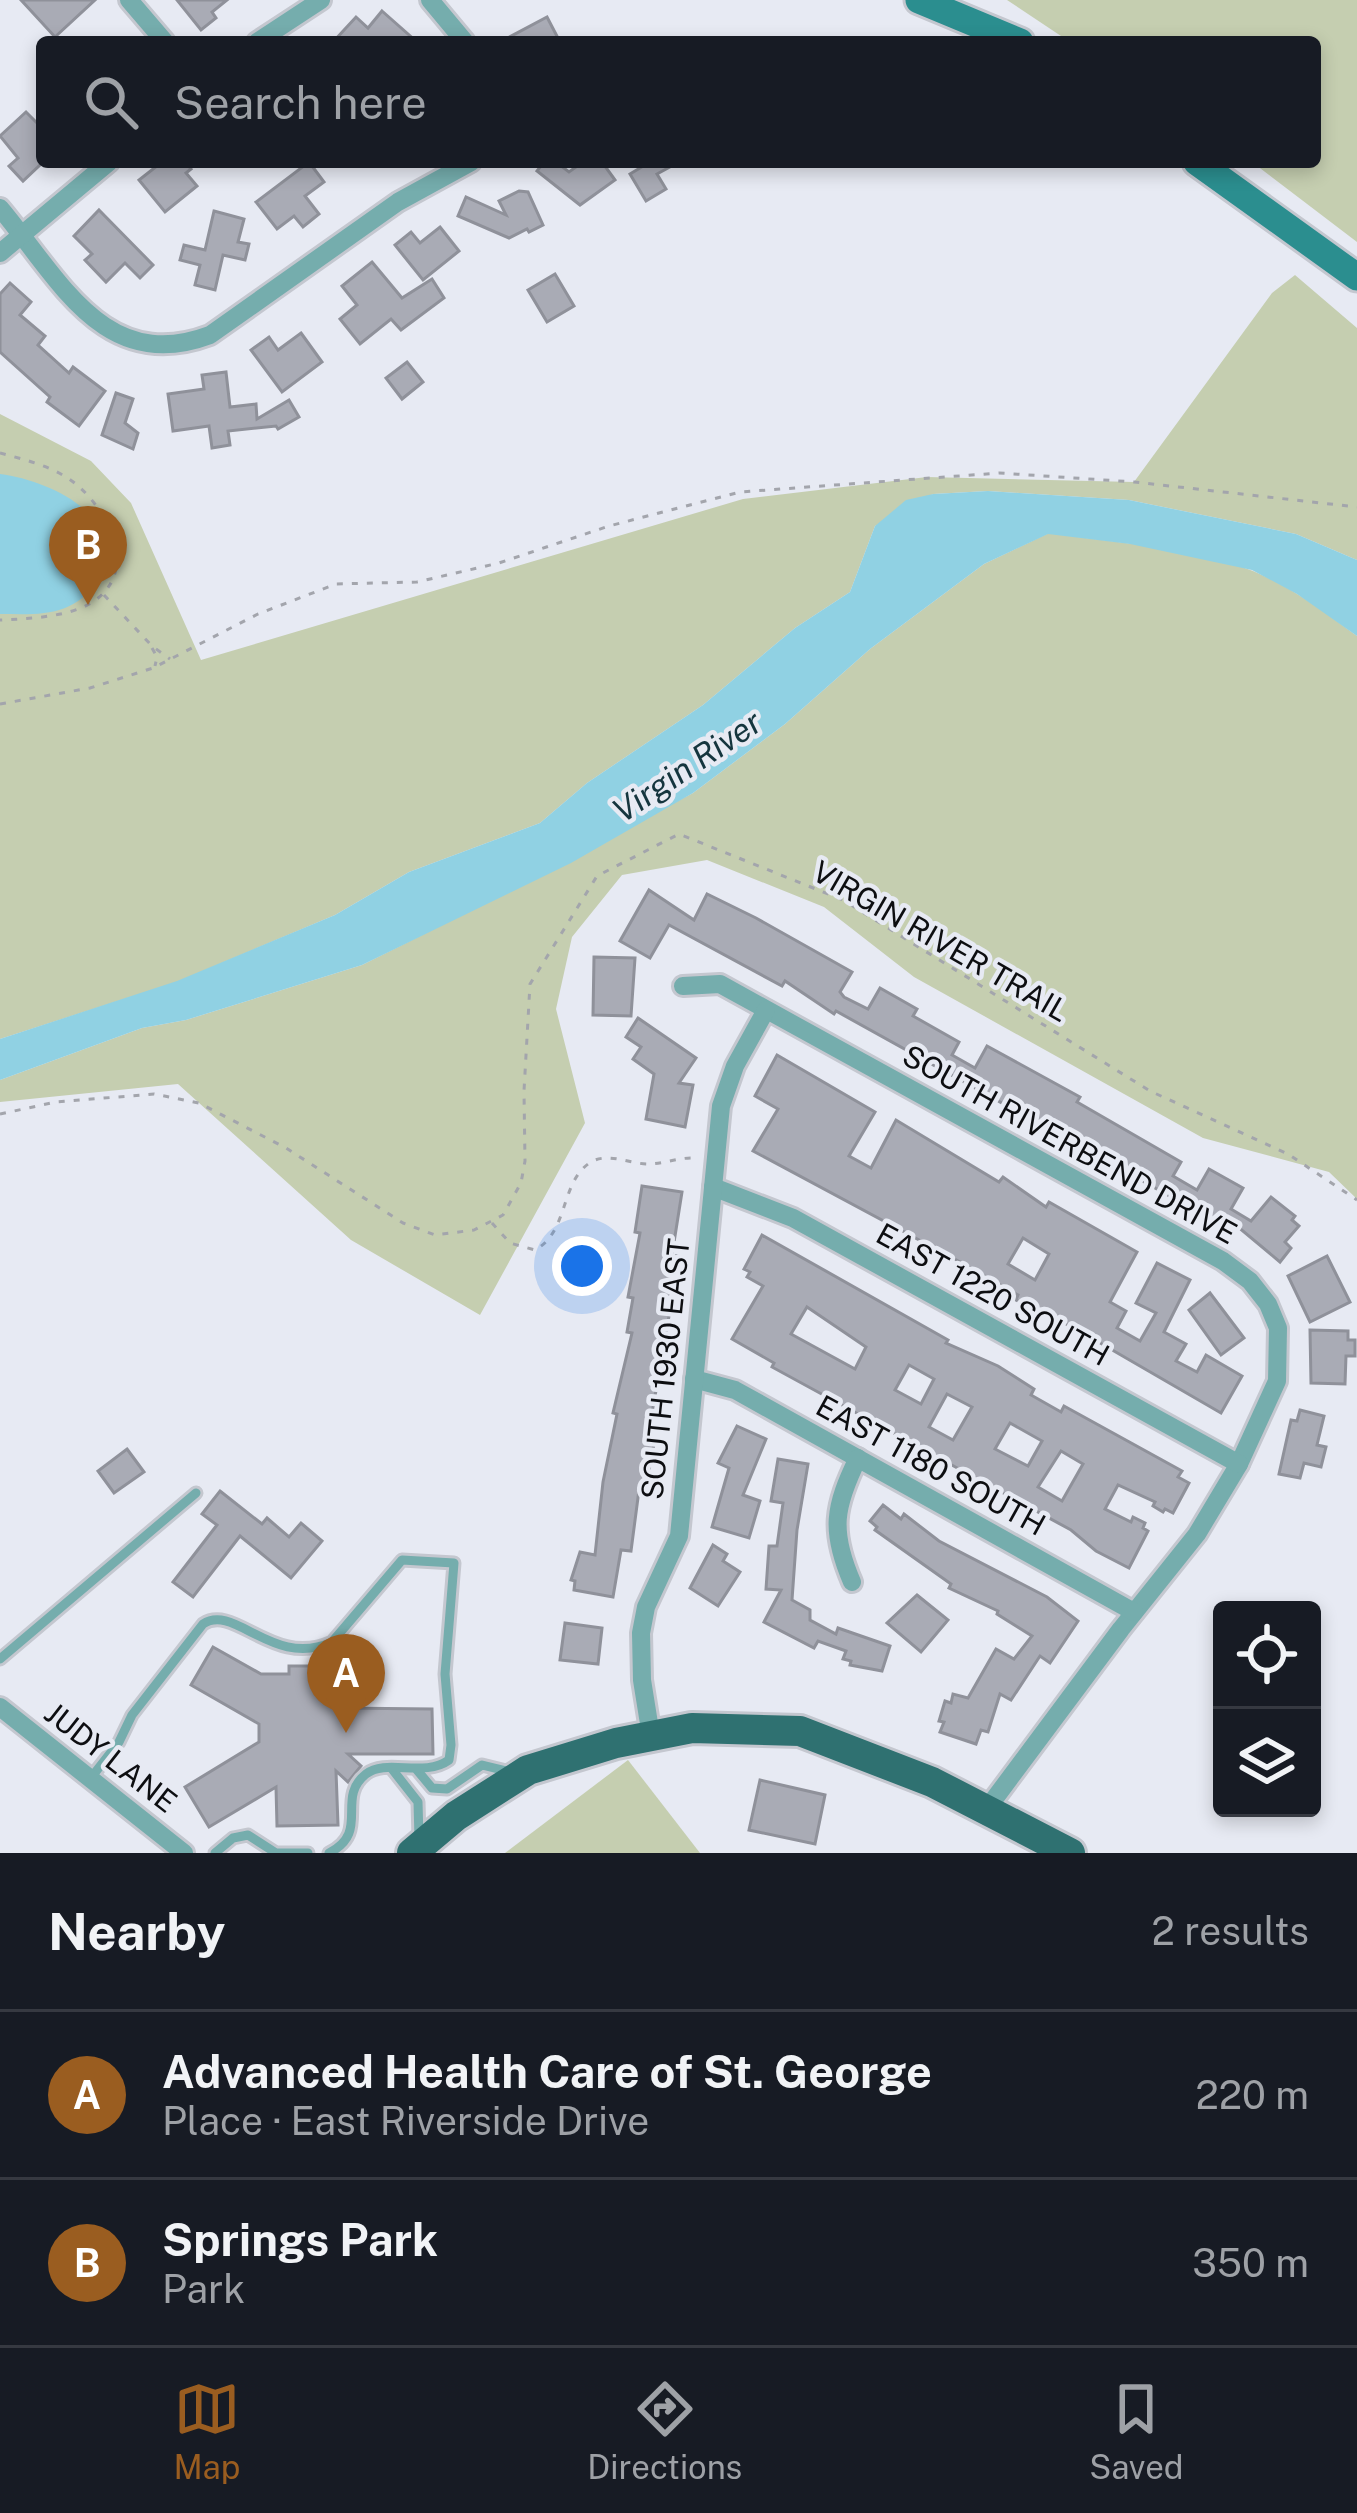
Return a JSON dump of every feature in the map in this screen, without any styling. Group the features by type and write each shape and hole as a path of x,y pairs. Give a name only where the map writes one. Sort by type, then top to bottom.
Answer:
{"main road":[{"path":"919,0 1006,36"},
{"path":"1204,168 1357,277"},
{"path":"415,1850 456,1816 521,1774 616,1742 692,1728 800,1731 932,1783 1070,1853"}],"street":[{"path":"129,0 160,36"},
{"path":"266,36 321,0"},
{"path":"430,0 460,36"},
{"path":"0,253 102,168"},
{"path":"0,208 102,326 124,340 182,346 210,335 398,202 460,168"},
{"name":"SOUTH RIVERBEND DRIVE","path":"683,986 720,984 1223,1261 1250,1281 1273,1316 1279,1354 1277,1381 1239,1464 1198,1534 986,1810"},
{"name":"SOUTH 1930 EAST","path":"651,1736 640,1633 646,1607 679,1536 721,1106 766,1010"},
{"name":"EAST 1220 SOUTH","path":"713,1187 793,1218 1239,1464"},
{"name":"EAST 1180 SOUTH","path":"694,1379 735,1390 1134,1612"},
{"path":"852,1582 840,1556 836,1526 840,1494 858,1458"},
{"name":"JUDY LANE","path":"0,1707 184,1853"}],"lane":[{"path":"0,1659 196,1492"},
{"path":"91,1779 119,1742 132,1715 213,1617 224,1618 283,1649 319,1648 332,1642 402,1560 454,1563 445,1674 448,1760 436,1769 375,1769 365,1774 352,1792 351,1832 345,1845 329,1853"},
{"path":"416,1769 432,1788 447,1789 482,1766 521,1774"},
{"path":"392,1769 418,1802 415,1850"},
{"path":"215,1853 232,1838 248,1835 276,1852 308,1853"}],"path":[{"path":"0,453 40,464 74,483 101,510 118,555 103,594 89,604 62,613 0,620"},
{"path":"0,704 90,688 154,668 258,614 336,584 417,582 740,492 999,473 1134,482 1357,507"},
{"path":"103,594 152,646 175,660"},
{"path":"152,646 157,657 154,668"},
{"name":"VIRGIN RIVER TRAIL","path":"491,1222 514,1201 525,1161 530,984 597,876 679,834 843,900 1150,1091 1288,1154 1357,1199"},
{"path":"0,1114 56,1102 154,1094 176,1097 238,1121 403,1223 435,1234 474,1231 491,1222 510,1243 535,1250 551,1238 576,1180 592,1161 608,1158 650,1165 703,1159"}],"green space":[{"path":"1007,0 1357,0 1357,242 1260,168 1321,168 1321,36 1061,36"},
{"path":"1295,275 1357,328 1357,560 1296,534 1129,500 988,491 933,494 875,526 850,592 795,628 703,705 587,783 540,823 409,872 335,915 177,982 0,1039 0,414 91,461 131,503 201,660 743,499 927,477 1134,482 1272,293"},
{"path":"1049,533 1230,563 1280,584 1357,636 1357,1199 1329,1172 1203,1138 914,977 824,907 707,860 622,875 572,937 556,1009 585,1123 480,1315 351,1240 178,1084 0,1102 0,1080 142,1028 186,1020 362,965 693,793 785,724 870,649 984,564"},
{"path":"628,1760 700,1853 505,1853"}],"water":[{"path":"0,474 62,494 83,508 100,529 106,556 103,569 78,601 49,612 0,614"},
{"name":"Virgin River","path":"988,491 1129,500 1296,534 1357,560 1357,636 1297,594 1252,570 1130,544 1048,534 984,564 870,649 785,724 693,793 571,863 362,965 186,1020 142,1028 0,1080 0,1039 177,981 335,915 409,872 540,823 587,783 703,705 795,628 850,592 875,526 906,500"}],"building":[{"path":"21,0 95,0 56,36"},
{"path":"177,0 227,0 201,30"},
{"path":"382,11 410,36 339,36 356,17 368,28"},
{"path":"547,17 557,36 511,36"},
{"path":"26,112 36,122 37,168 23,181 9,166 18,158 0,136"},
{"path":"154,168 190,168 186,173 197,186 165,212 139,180"},
{"path":"301,168 314,168 324,182 305,196 319,214 303,227 294,216 277,229 256,202"},
{"path":"606,168 615,180 580,205 537,171"},
{"path":"640,168 668,168 657,174 666,189 646,201 630,174"},
{"path":"519,191 528,192 543,225 529,232 509,238 458,216 466,197 506,215 499,201"},
{"path":"99,210 153,265 140,278 125,263 106,282 85,260 92,254 74,236"},
{"path":"214,211 244,219 238,242 249,244 245,260 223,255 215,290 195,285 200,265 180,260 184,245 205,250"},
{"path":"440,227 459,251 423,280 395,245 411,232 420,243"},
{"path":"372,262 402,298 432,279 444,298 401,330 391,319 360,344 340,319 357,305 342,286"},
{"path":"555,274 574,306 547,322 528,290"},
{"path":"10,283 31,302 20,315 45,336 38,345 69,373 73,367 105,391 79,426 47,402 50,397 0,352 0,294"},
{"path":"301,333 322,362 282,392 251,350 269,337 278,350"},
{"path":"407,362 423,382 402,399 386,378"},
{"path":"226,372 230,407 256,404 257,419 289,400 299,417 278,429 228,431 230,445 212,448 209,426 173,431 168,394 204,389 202,375"},
{"path":"116,393 133,399 125,423 138,433 133,449 102,435"},
{"path":"649,890 694,920 707,894 756,918 852,972 840,992 844,997 868,1009 880,988 917,1009 913,1016 959,1042 952,1055 975,1068 987,1046 1080,1097 1077,1102 1181,1162 1173,1176 1197,1190 1209,1169 1243,1188 1231,1209 1251,1221 1271,1197 1295,1216 1292,1220 1299,1226 1285,1242 1291,1248 1280,1262 1231,1221 1227,1228 834,1014 785,981 782,986 669,925 650,958 620,941"},
{"path":"594,957 635,958 631,1016 593,1015"},
{"path":"638,1018 696,1058 679,1083 693,1085 685,1127 646,1119 654,1074 633,1059 641,1047 626,1037"},
{"path":"777,1055 875,1112 849,1156 871,1168 896,1120 999,1182 1003,1177 1046,1207 1049,1202 1137,1252 1110,1302 1126,1311 1117,1328 1140,1341 1156,1313 1136,1303 1157,1263 1190,1280 1164,1332 1186,1344 1176,1361 1197,1372 1206,1355 1242,1376 1221,1413 1016,1300 1018,1295 962,1263 753,1151 778,1109 755,1096","holes":["1023,1238 1049,1254 1035,1280 1008,1264"]},
{"path":"642,1186 682,1192 669,1316 647,1442 654,1444 645,1491 639,1490 631,1551 621,1550 613,1597 574,1590 571,1580 580,1552 595,1555 617,1414 613,1413 632,1333 627,1332 633,1298 628,1297 640,1233 635,1232"},
{"path":"762,1235 948,1340 946,1343 998,1366 1034,1389 1031,1395 1061,1412 1064,1406 1182,1471 1178,1477 1189,1483 1173,1513 1163,1512 1153,1506 1155,1502 1118,1485 1105,1509 1131,1522 1133,1517 1145,1523 1143,1528 1148,1531 1129,1568 1096,1551 1071,1530 772,1367 774,1363 732,1339 763,1286 747,1277 750,1272 744,1269","holes":["807,1307 866,1347 855,1369 791,1334","909,1365 934,1379 921,1404 895,1390","947,1394 972,1407 953,1440 929,1427","1010,1423 1042,1441 1028,1466 995,1449","1061,1451 1083,1464 1062,1501 1038,1487"]},
{"path":"1327,1256 1350,1302 1310,1322 1288,1276"},
{"path":"1210,1293 1244,1338 1221,1355 1189,1310"},
{"path":"1310,1330 1348,1331 1348,1340 1355,1340 1355,1356 1346,1356 1345,1384 1311,1383"},
{"path":"1300,1410 1324,1416 1317,1445 1326,1447 1321,1467 1304,1463 1300,1478 1279,1474 1291,1420 1297,1421"},
{"path":"737,1426 766,1439 743,1495 760,1501 749,1538 712,1527 729,1468 718,1463"},
{"path":"127,1449 144,1472 114,1493 98,1471"},
{"path":"778,1459 808,1464 792,1600 810,1610 810,1620 836,1634 838,1628 890,1646 882,1671 850,1665 851,1661 843,1659 846,1651 818,1641 814,1648 764,1622 781,1590 766,1589 769,1546 777,1546 783,1503 771,1501"},
{"path":"220,1491 262,1524 267,1518 289,1537 301,1523 322,1541 291,1578 240,1536 193,1597 173,1582 217,1525 202,1514"},
{"path":"883,1505 901,1519 904,1514 939,1541 1047,1597 1078,1621 1050,1663 1040,1656 1011,1700 1000,1694 988,1732 981,1730 976,1744 940,1732 945,1701 951,1703 953,1694 968,1698 996,1649 1014,1659 1032,1636 998,1611 949,1588 951,1584 875,1530 870,1521"},
{"path":"713,1545 727,1554 723,1561 740,1572 718,1606 690,1588"},
{"path":"917,1595 948,1620 921,1652 887,1623"},
{"path":"565,1623 602,1628 598,1664 560,1660"},
{"path":"213,1647 261,1674 289,1674 289,1666 321,1666 321,1672 340,1672 340,1708 432,1709 433,1754 348,1754 361,1766 348,1782 336,1771 338,1825 277,1826 276,1787 209,1827 185,1787 259,1742 259,1724 191,1685"},
{"path":"760,1780 825,1795 815,1844 749,1830"}],"place":[{"name":"Springs Park","path":"88,605"},
{"name":"Advanced Health Care of St. George","path":"346,1733"}]}
